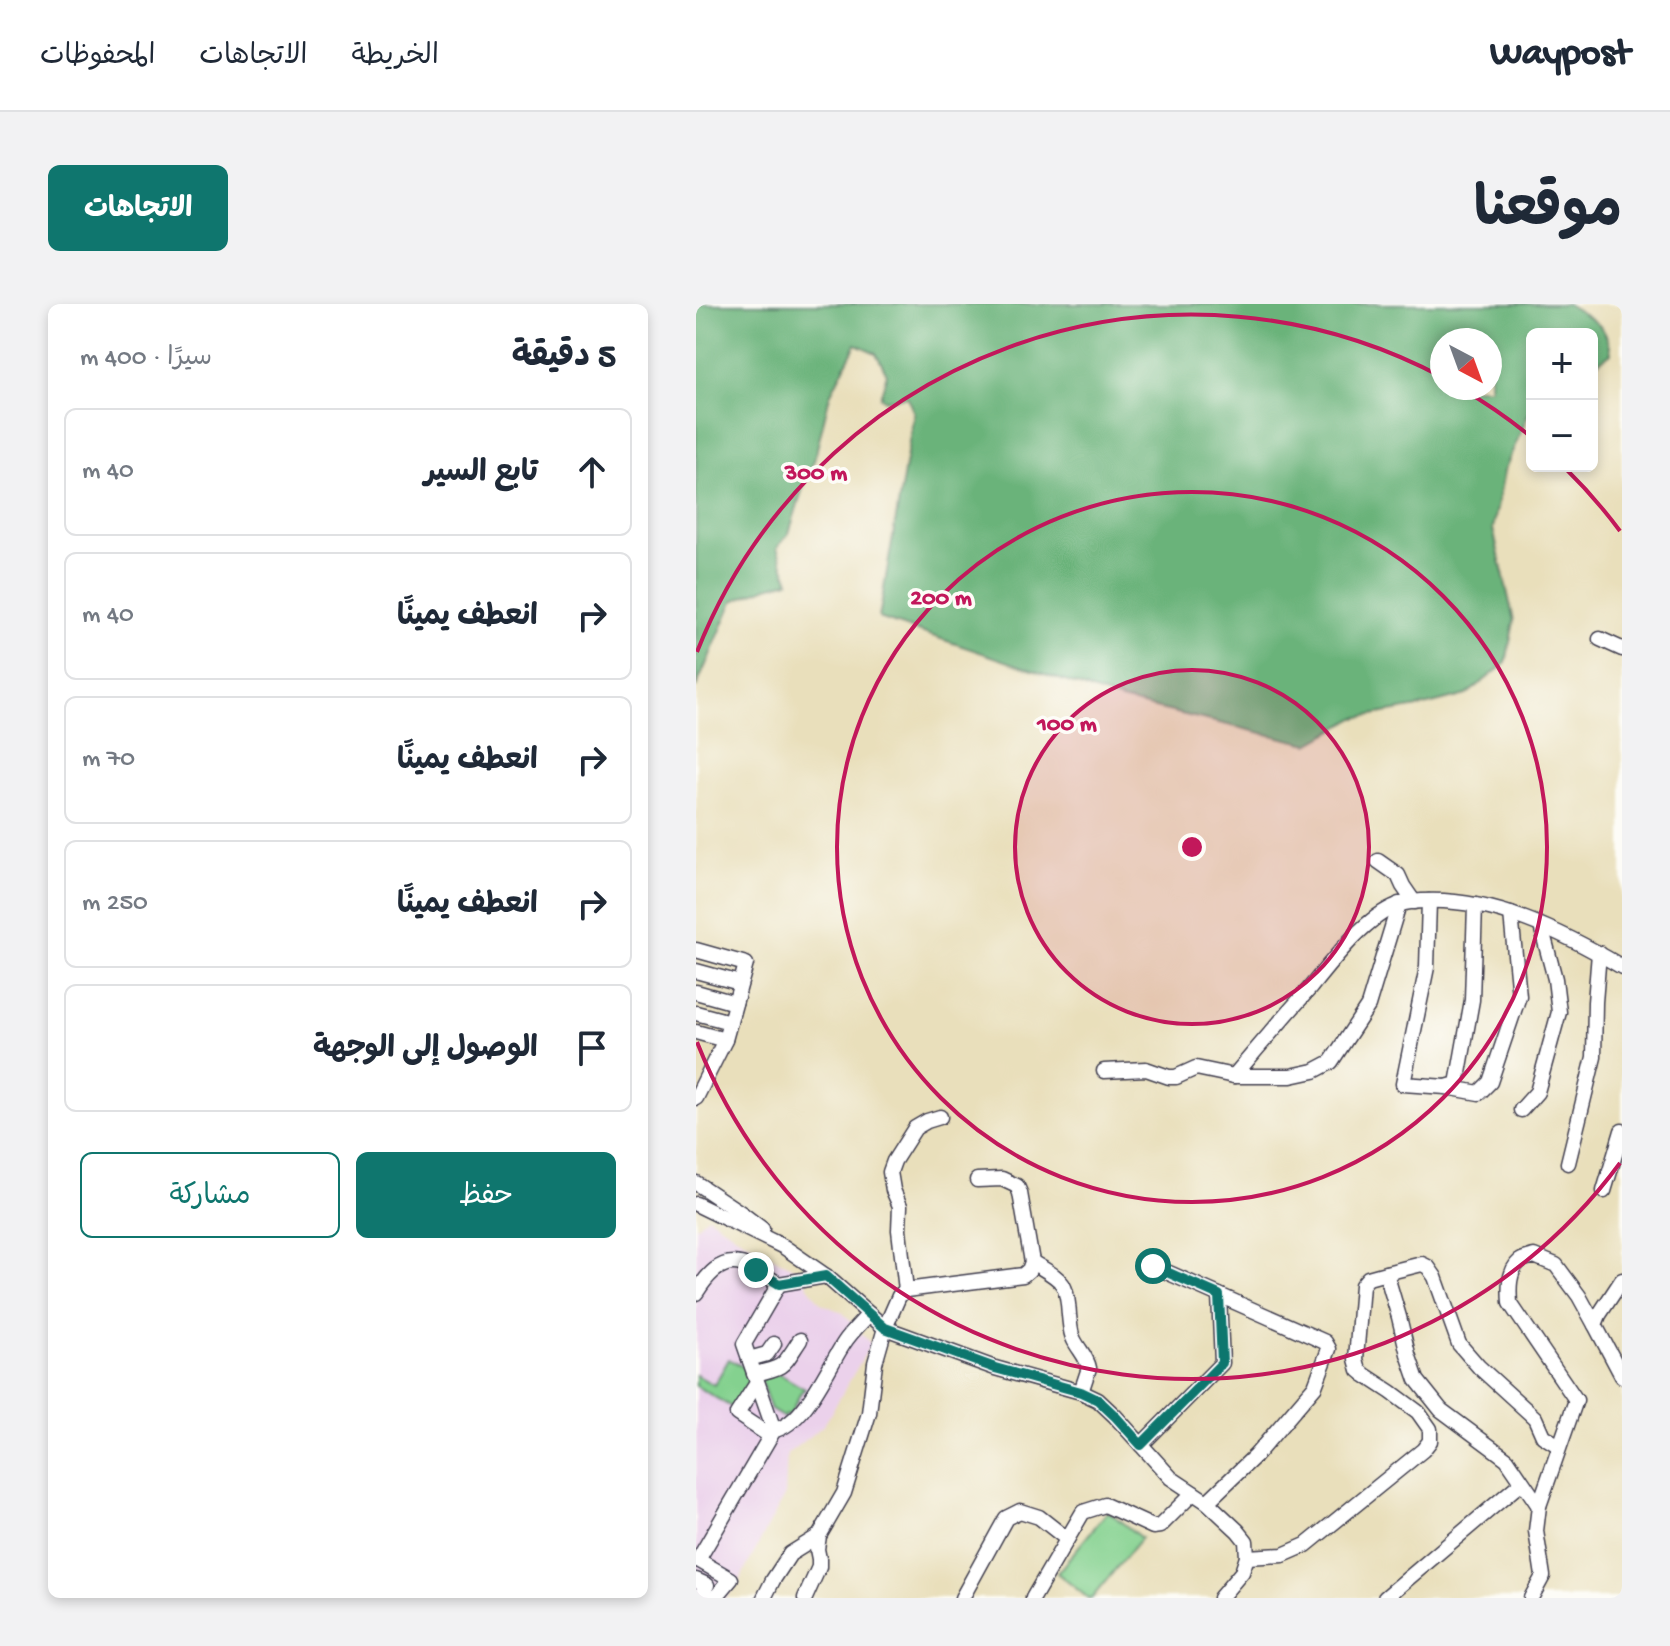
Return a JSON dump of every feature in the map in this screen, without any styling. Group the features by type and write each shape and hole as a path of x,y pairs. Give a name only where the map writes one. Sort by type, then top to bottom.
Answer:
{"street":[{"path":"1600,639 1622,649"},
{"path":"1104,1071 1146,1069 1176,1077 1196,1068 1234,1076 1291,1076 1314,1071 1331,1062 1368,1006 1406,903 1398,875 1378,861"},
{"path":"1429,901 1427,967 1403,1084 1479,1093 1490,1082 1519,996 1511,914"},
{"path":"1234,1076 1354,936 1385,912 1406,903 1454,901 1511,914 1599,953 1622,967"},
{"path":"1446,1087 1457,1084 1472,1000 1475,905"},
{"path":"1521,1110 1537,1092 1559,1012 1555,979 1541,926"},
{"path":"696,950 746,964 725,1040 696,1098"},
{"path":"1568,1163 1594,1057 1599,953"},
{"path":"696,971 740,983"},
{"path":"696,992 735,1003"},
{"path":"696,1013 730,1022"},
{"path":"696,1032 725,1040"},
{"path":"906,1290 899,1230 900,1206 890,1181 890,1172 915,1128 940,1117"},
{"path":"1604,1191 1622,1131"},
{"path":"805,1598 819,1567 819,1536 844,1493 853,1466 869,1413 875,1363 899,1296 906,1290 1023,1275 1029,1270 1032,1262 1017,1186 1002,1179 977,1180"},
{"path":"696,1183 826,1276 885,1328 995,1368 1081,1392 1098,1400 1171,1478 1207,1502 1246,1541 1247,1557 1242,1572 1220,1598"},
{"path":"696,1204 784,1247"},
{"path":"1531,1598 1543,1576 1536,1531 1539,1506 1576,1400 1510,1303 1509,1289 1519,1262 1534,1256 1556,1265 1579,1296 1622,1376"},
{"path":"1032,1262 1065,1286 1073,1340 1085,1355 1089,1368 1081,1392"},
{"path":"696,1293 711,1274 732,1263 748,1265 779,1284 826,1276"},
{"path":"1247,1557 1283,1555 1306,1545 1430,1441 1430,1429 1418,1412 1359,1370 1356,1359 1362,1285 1368,1278 1422,1264 1428,1267 1435,1277 1459,1344 1479,1367 1535,1418 1543,1436 1559,1446"},
{"path":"1153,1266 1325,1342 1329,1349 1315,1386 1255,1456 1207,1502"},
{"path":"1386,1273 1417,1380 1441,1410 1507,1459 1539,1506"},
{"path":"1595,1325 1622,1280"},
{"path":"772,1433 744,1344 779,1284"},
{"path":"1141,1445 1222,1363 1219,1295"},
{"path":"700,1561 731,1579 714,1598 702,1593 707,1585 696,1580 700,1561 772,1433 783,1429 805,1407 846,1340 869,1314"},
{"path":"753,1372 784,1365 800,1340"},
{"path":"772,1433 737,1414 753,1372 774,1344"},
{"path":"1385,1598 1522,1482"},
{"path":"1033,1598 1083,1512 1105,1505 1153,1527 1160,1526 1193,1493"},
{"path":"962,1598 1006,1518 1020,1511 1039,1517 1067,1539"},
{"path":"764,1598 790,1554 819,1536"}],"shaded area":[{"path":"708,1216 736,1236 805,1275 808,1286 821,1303 843,1313 871,1344 824,1425 787,1454 785,1495 737,1585 725,1598 696,1598 696,1227"}],"green space":[{"path":"696,304 1567,304 1602,328 1609,343 1611,353 1598,362 1598,328 1526,328 1526,420 1504,471 1493,529 1514,621 1506,663 1466,695 1355,718 1309,744 1121,700 879,618 914,413 907,397 885,400 880,397 887,374 876,353 856,344 830,395 814,461 789,533 777,548 789,581 733,601 696,688"},
{"path":"729,1359 743,1367 748,1382 733,1408 696,1386 696,1375 714,1385"},
{"path":"778,1373 805,1389 791,1413 784,1418 771,1410 760,1379"},
{"path":"1108,1511 1141,1538 1092,1598 1088,1598 1057,1573"}],"route":[{"path":"756,1270 779,1284 826,1276 885,1328 995,1368 1081,1392 1098,1400 1141,1445 1222,1363 1219,1295 1153,1266"}]}
